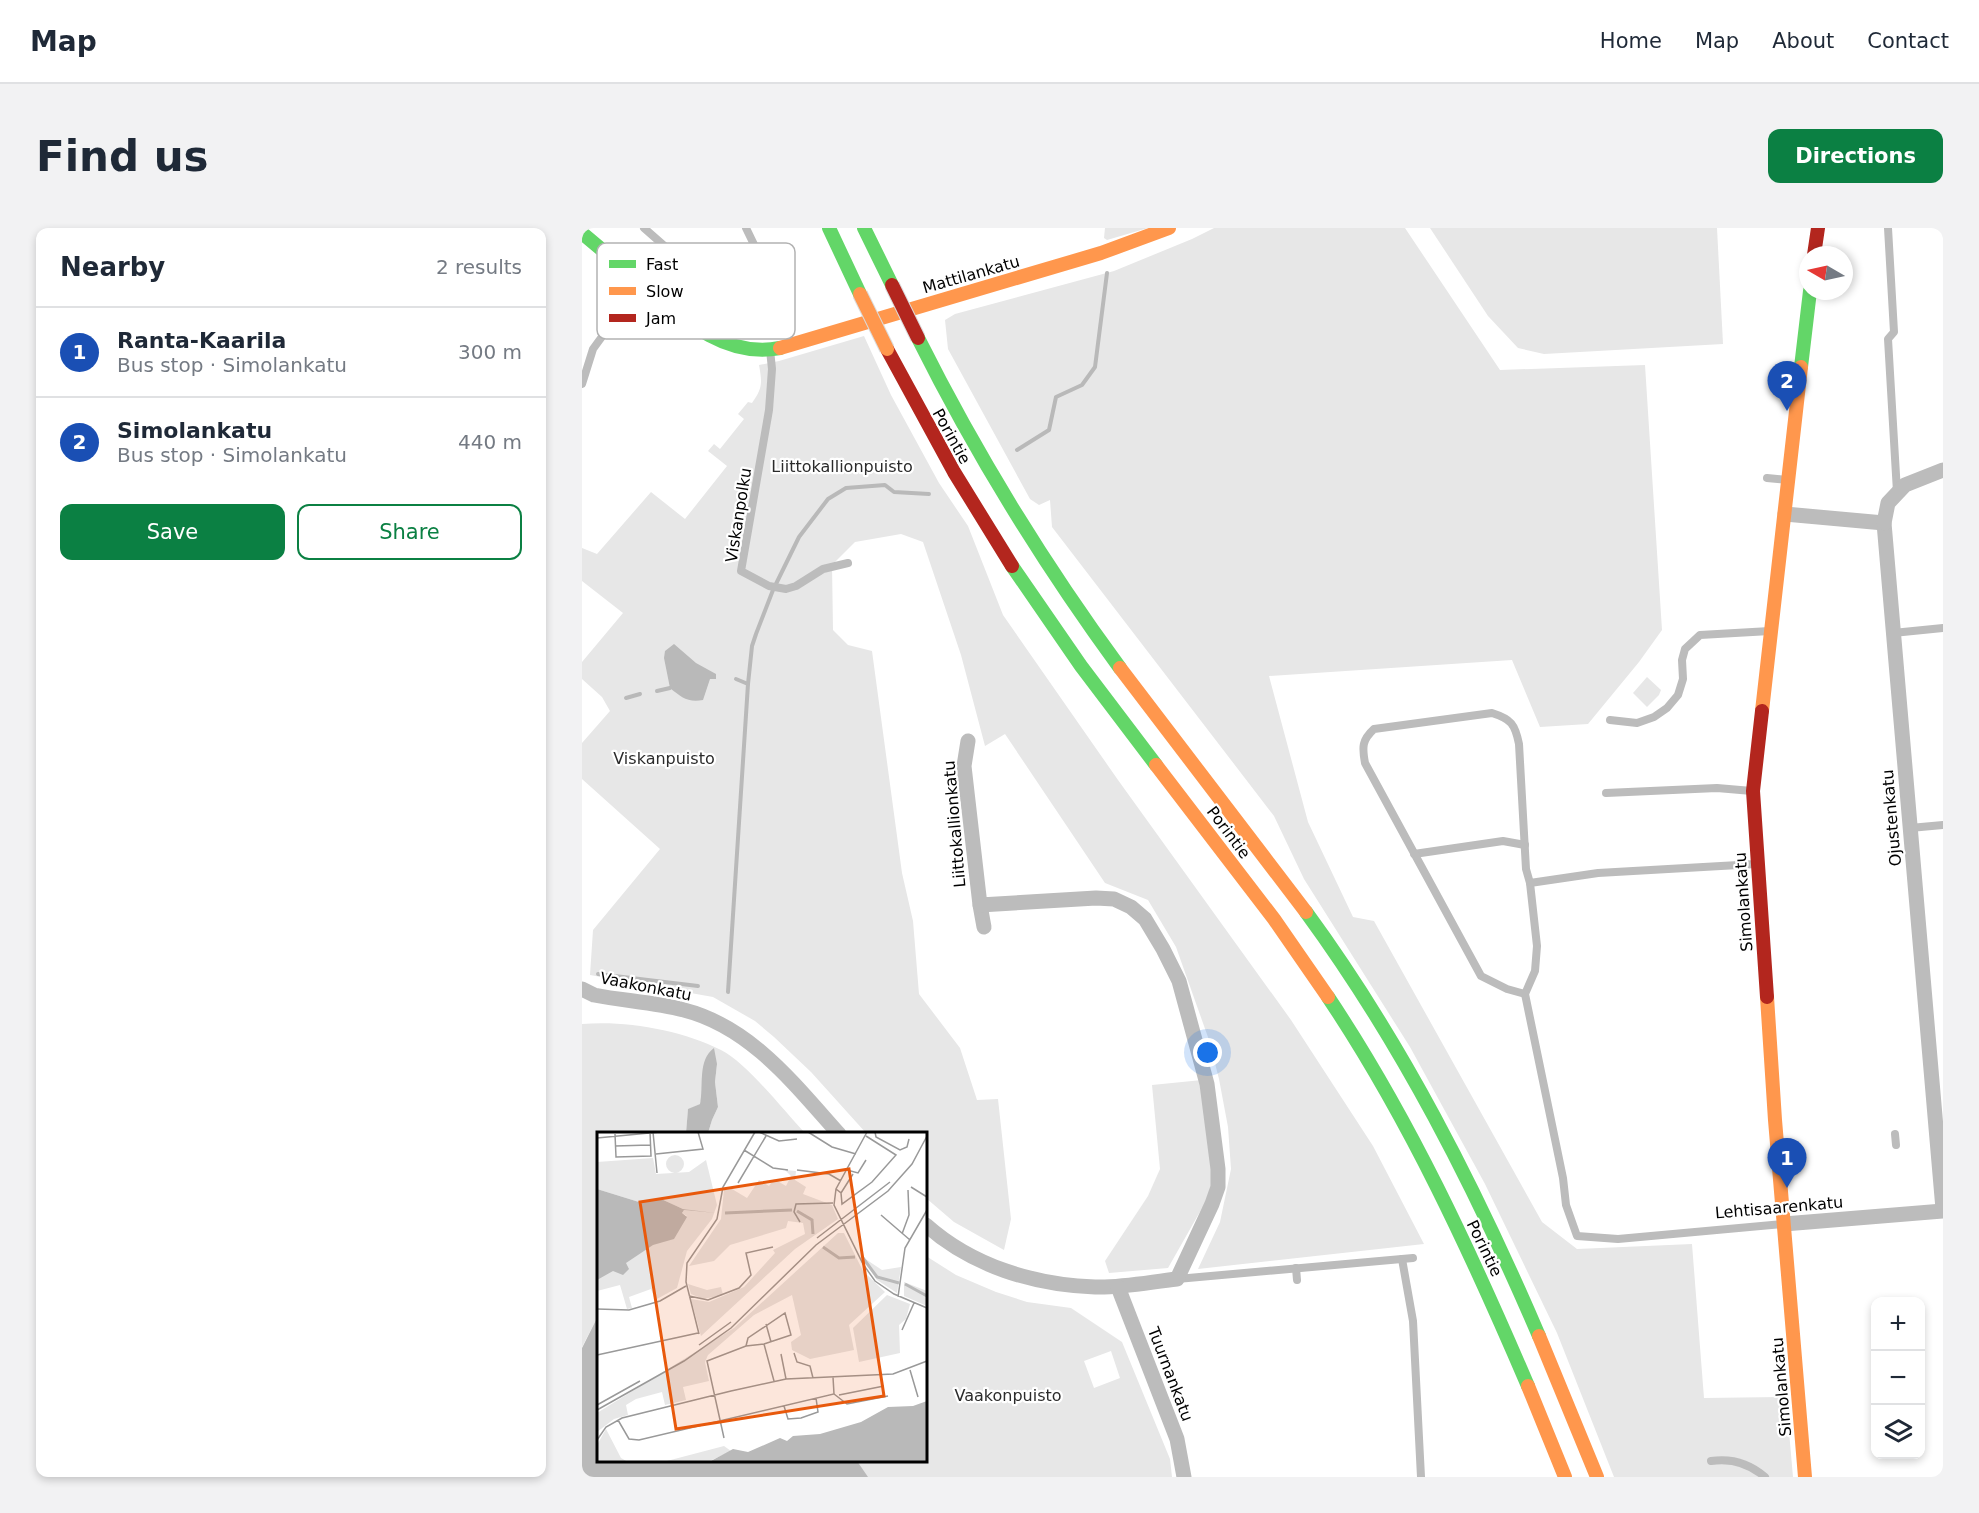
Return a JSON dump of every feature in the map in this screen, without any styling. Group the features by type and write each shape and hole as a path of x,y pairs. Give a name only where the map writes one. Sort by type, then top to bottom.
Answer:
{"main road":[{"name":"Porintie","path":"829,228 928,428 1023,584 1083,668 1285,933 1377,1076 1429,1172 1486,1288 1565,1477"},
{"name":"Porintie","path":"864,228 955,413 991,477 1048,567 1113,658 1310,916 1362,992 1392,1042 1454,1151 1517,1281 1597,1477"},
{"name":"Mattilankatu","path":"775,348 1101,253 1169,228"},
{"path":"1815,246 1818,228"},
{"name":"Simolankatu","path":"1805,1477 1784,1224 1753,791 1809,300"},
{"path":"717,339 754,350 775,348"}],"street":[{"path":"1785,514 1884,524 1888,503 1905,485 1943,470"},
{"name":"Ojustenkatu","path":"1884,524 1943,1210"},
{"name":"Liittokallionkatu","path":"968,741 964,766 984,927"},
{"name":"Liittokallionkatu","path":"980,905 1096,898 1114,899 1131,907 1145,919 1163,949 1179,981 1195,1034 1207,1084 1218,1169 1218,1187 1212,1204 1177,1279"},
{"name":"Vaakonkatu","path":"582,989 594,995 684,1010 736,1033 784,1073 837,1132"},
{"name":"Lehtisaarenkatu","path":"1784,1224 1943,1210"},
{"path":"927,1226 964,1252 1009,1273 1044,1282 1118,1287 1177,1279"},
{"name":"Tuurnankatu","path":"1118,1287 1177,1439 1184,1477"}],"lane":[{"path":"644,228 661,243"},
{"path":"746,228 754,243"},
{"path":"1888,228 1894,332 1888,339 1897,494"},
{"path":"582,384 593,349 600,339"},
{"name":"Viskanpolku","path":"775,348 769,410 741,571 774,587 786,589 796,586 824,569 848,563"},
{"path":"1767,478 1788,480"},
{"path":"1893,633 1943,628"},
{"path":"1610,720 1637,723 1654,717 1667,708 1678,695 1683,679 1684,648 1700,635 1771,631"},
{"path":"1492,713 1504,717 1515,727 1519,744 1526,869 1530,883 1537,946 1535,971 1525,994 1508,989 1481,976 1414,854 1365,763 1362,746 1366,736 1374,729 1492,713"},
{"path":"1606,793 1717,788 1753,791"},
{"path":"1910,828 1943,825"},
{"path":"1414,854 1503,841 1525,845"},
{"path":"1530,883 1598,873 1757,864"},
{"name":"Lehtisaarenkatu","path":"1525,994 1563,1178 1566,1205 1576,1236 1618,1239 1784,1224"},
{"path":"1895,1134 1896,1145"},
{"path":"1402,1258 1413,1321 1421,1477"},
{"path":"1177,1279 1413,1258"},
{"path":"1296,1268 1297,1280"},
{"path":"1711,1461 1742,1463 1765,1477"}],"green space":[{"path":"1105,228 1148,228 1107,240 1104,238"},
{"path":"1214,228 1405,228 1500,370 1645,365 1662,630 1588,724 1540,727 1512,660 1269,676 1308,822 1353,917 1374,921 1542,1222 1577,1249 1692,1244 1704,1398 1786,1397 1793,1477 1614,1477 1557,1333 1485,1184 1410,1047 1304,879 1274,816 1052,527 1050,500 1039,505 1030,499 948,349 945,320 955,314 1114,271"},
{"path":"1430,228 1717,228 1723,344 1544,354 1518,348 1488,316"},
{"path":"864,336 891,395 939,483 968,526 1003,615 1118,780 1291,1020 1373,1146 1424,1244 1198,1269 1220,1222 1231,1169 1228,1127 1219,1079 1209,1040 1176,947 1148,900 1105,883 1005,734 985,746 961,655 923,542 901,534 855,542 832,565 833,630 848,645 872,651 902,873 913,921 919,994 960,1048 977,1100 998,1099 1011,1219 1004,1250 954,1222 927,1199 927,1132 865,1132 811,1072 774,1037 755,1021 713,997 590,975 593,930 660,849 582,779 582,743 610,711 602,697 582,679 582,662 623,613 582,581 582,548 597,554 651,492 685,519 727,466 708,451 714,444 720,449 744,419 738,414 748,402 752,403 760,389 759,365"},
{"path":"1647,677 1661,690 1647,707 1633,693"},
{"path":"582,1024 635,1025 671,1032 706,1043 731,1056 742,1065 804,1132 708,1132 718,1107 715,1082 717,1064 703,1092 700,1104 688,1110 686,1132 597,1132 597,1318 582,1347"},
{"path":"1202,1080 1212,1175 1206,1201 1168,1268 1109,1273 1105,1261 1148,1196 1160,1169 1152,1085"},
{"name":"Vaakonpuisto","path":"927,1257 956,1275 996,1292 1027,1302 1071,1308 1122,1342 1170,1459 1172,1477 827,1477 821,1462 927,1462","holes":["1111,1351 1120,1378 1094,1388 1084,1361"]}],"shaded area":[{"path":"674,644 696,663 716,674 716,679 710,679 703,700 693,701 670,688 664,658 665,651"},
{"path":"714,1048 717,1064 715,1082 718,1107 708,1132 686,1132 688,1109 700,1104 703,1067 709,1053"},
{"path":"597,1318 597,1462 858,1462 868,1477 582,1477 582,1348"}],"waterway":[{"path":"1017,450 1049,430 1056,397 1082,385 1095,367 1107,273"},
{"path":"728,992 752,646 773,590 799,537 828,499 846,488 885,485 894,492 929,494"},
{"path":"736,679 748,684"},
{"path":"657,691 670,688"},
{"path":"626,698 640,694"},
{"path":"598,974 698,986"}],"traffic: fast":[{"path":"829,228 860,294"},
{"path":"864,228 892,285"},
{"path":"582,233 597,246"},
{"path":"1801,367 1809,300"},
{"path":"918,338 963,424 1012,507 1064,588 1120,668"},
{"path":"717,339 739,347 759,350 780,348"},
{"path":"1012,566 1081,666 1156,765"},
{"path":"1306,912 1341,962 1405,1064 1489,1225 1539,1336"},
{"path":"1328,997 1358,1043 1412,1138 1461,1236 1528,1386"}],"traffic: slow":[{"path":"780,348 1101,253 1169,228"},
{"path":"860,294 887,349"},
{"path":"1762,711 1801,367"},
{"path":"1120,668 1306,912"},
{"path":"1156,765 1274,919 1328,997"},
{"path":"1767,997 1805,1477"},
{"path":"1539,1336 1597,1477"},
{"path":"1528,1386 1565,1477"}],"traffic: jam":[{"path":"1815,246 1818,228"},
{"path":"892,285 918,338"},
{"path":"887,349 954,472 1012,566"},
{"path":"1762,711 1753,791 1767,997"}],"place":[{"name":"Simolankatu","path":"1787,411"},
{"name":"Ranta-Kaarila","path":"1787,1188"}],"park label":[{"name":"Liittokallionpuisto","path":"842,466"},
{"name":"Viskanpuisto","path":"664,758"}]}
